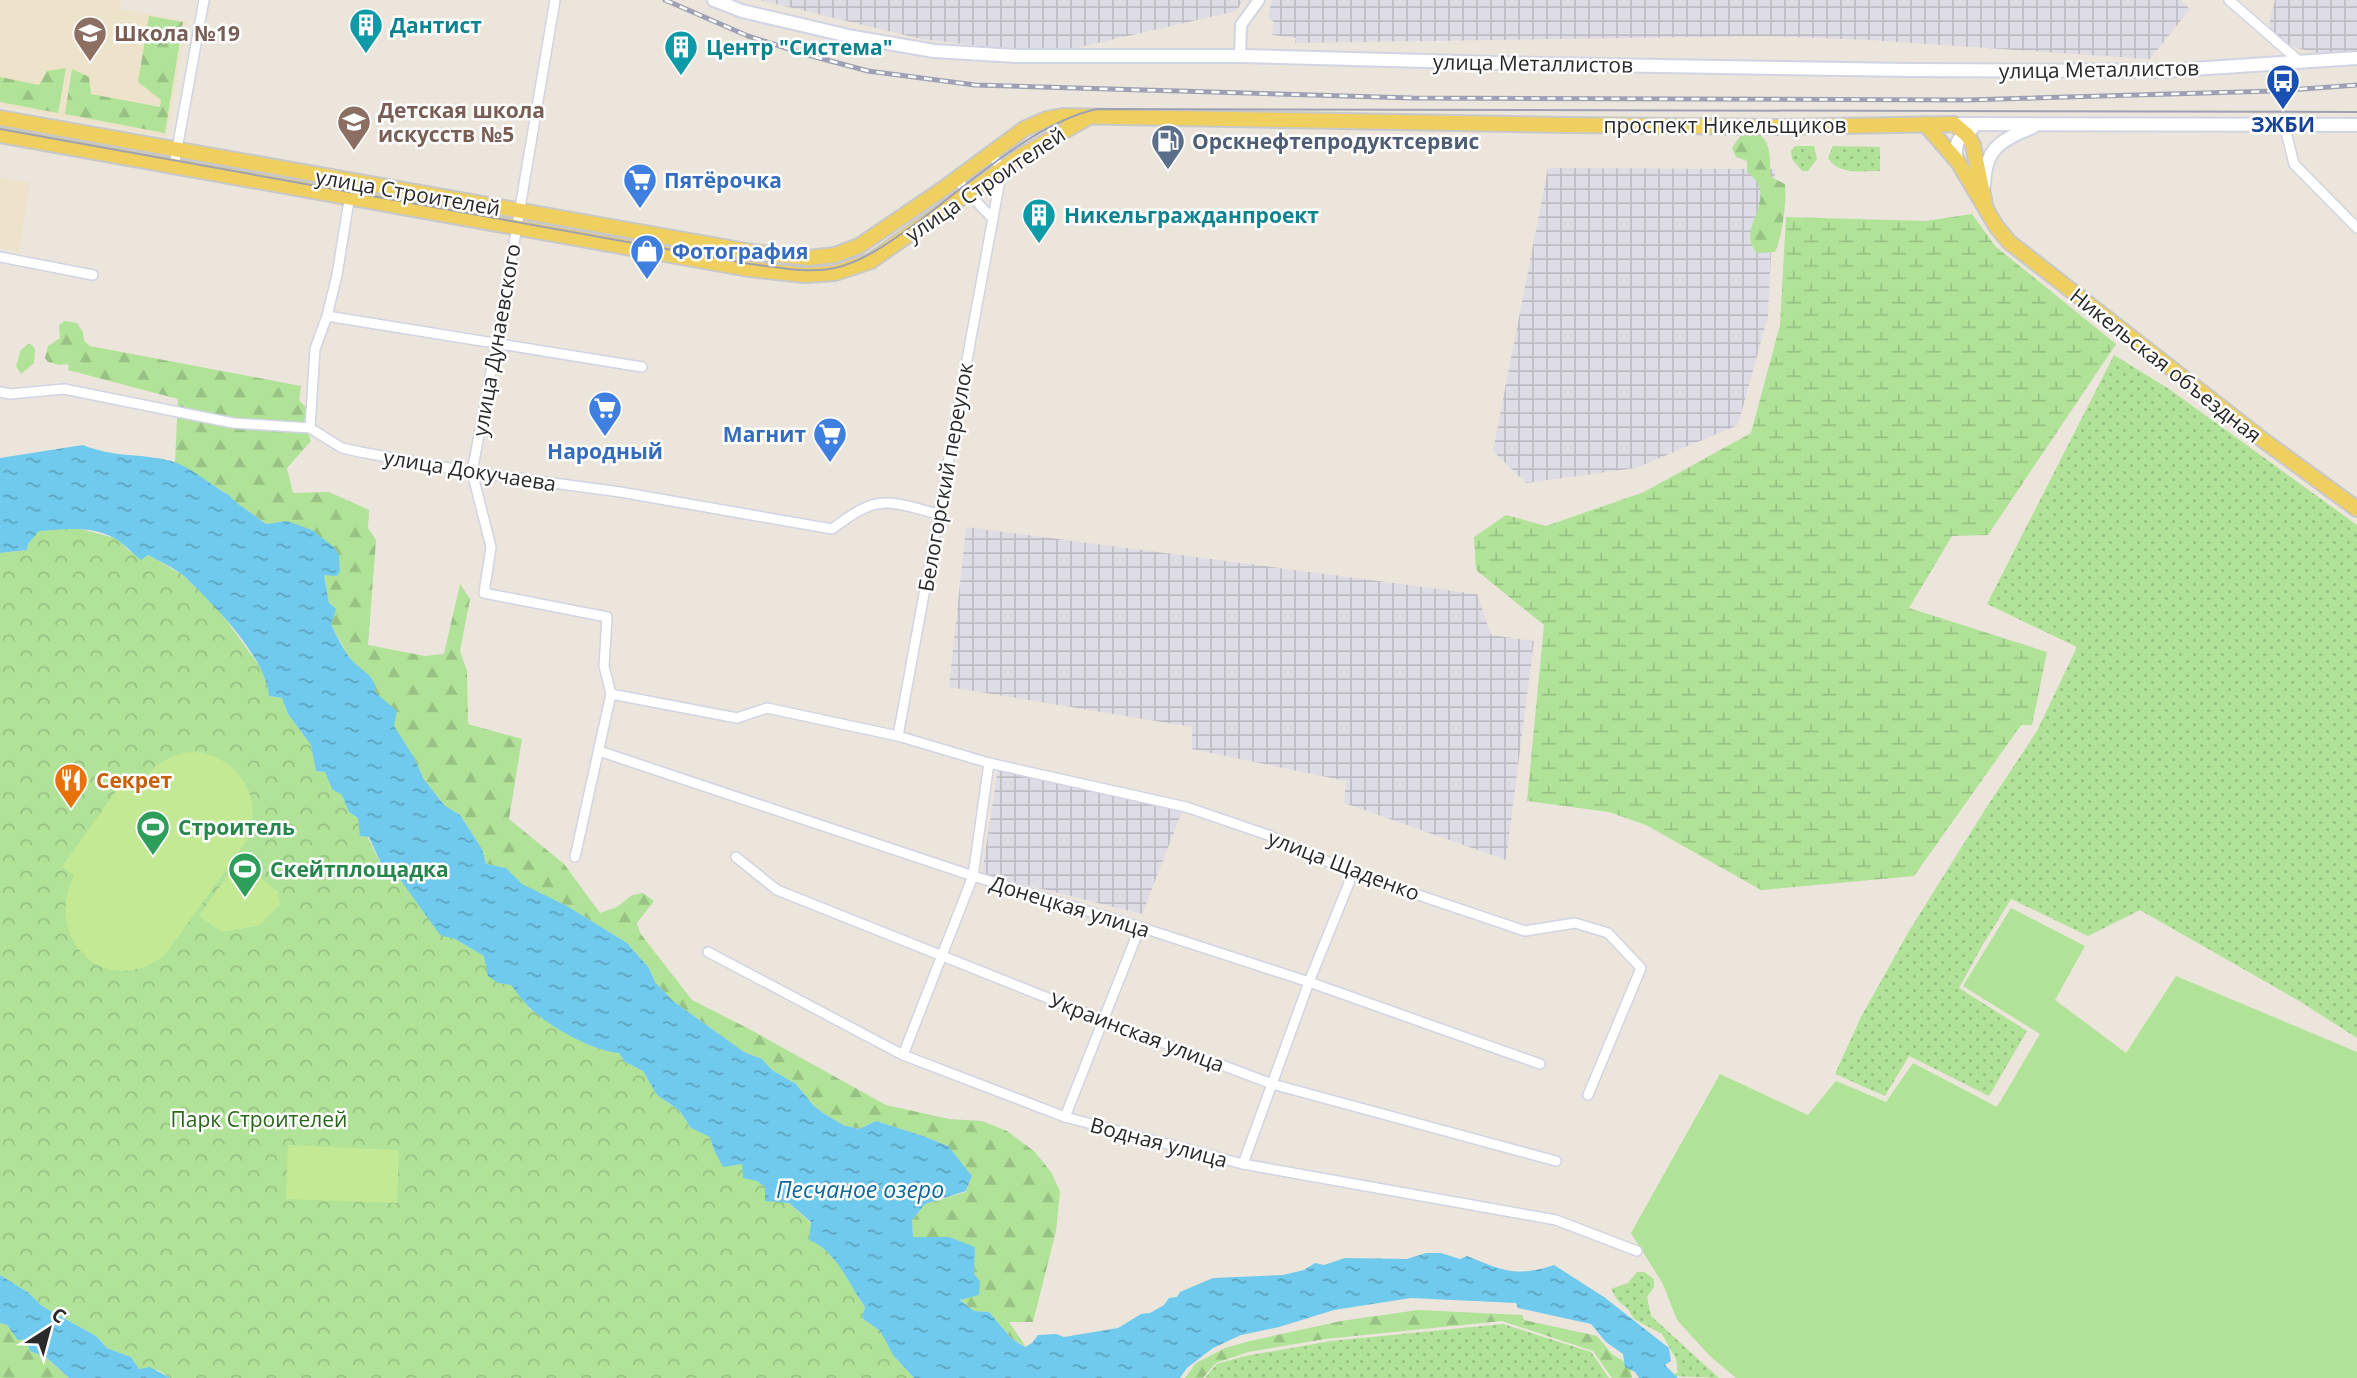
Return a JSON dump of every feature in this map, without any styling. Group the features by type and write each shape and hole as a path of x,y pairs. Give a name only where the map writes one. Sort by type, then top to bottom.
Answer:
{"main road":[{"name":"улица Металлистов","path":"714,0 742,11 786,22 934,51 1016,56 1240,56 1539,64 2163,71 2357,58"},
{"name":"улица Строителей","path":"0,118 668,238 809,258 835,254 859,246 1024,129 1047,119 1093,115"},
{"name":"улица Строителей","path":"0,135 749,269 805,275 835,273 871,261 1019,156 1093,115"},
{"name":"проспект Никельщиков","path":"1093,115 1791,127 1925,124 1960,128 1985,124 2357,125"},
{"name":"Никельская объездная","path":"1925,124 1958,162 2009,242 2263,440 2357,509"},
{"path":"1984,204 1984,177 1992,151 2000,143 2039,124"},
{"path":"1958,162 1955,149 1960,128"},
{"path":"1960,128 1973,145 1984,204"}],"street":[{"path":"174,166 204,0"},
{"name":"улица Дунаевского","path":"472,472 555,0"},
{"path":"1240,56 1241,25 1259,0"},
{"path":"2229,0 2299,61"},
{"path":"2287,126 2294,164 2357,228"},
{"path":"1007,142 1019,156"},
{"path":"134,159 137,143"},
{"path":"991,154 1002,169"},
{"path":"210,173 213,156"},
{"name":"Белогорский переулок","path":"898,736 1002,169"},
{"path":"957,179 993,219"},
{"path":"310,428 315,349 337,275 352,182"},
{"path":"387,204 390,188"},
{"path":"937,193 954,203"},
{"path":"937,193 942,212"},
{"path":"665,254 668,238"},
{"path":"749,269 752,252"},
{"path":"0,257 93,275"},
{"path":"327,316 642,367"},
{"name":"улица Докучаева","path":"0,393 64,389 233,422 310,428 342,448 472,472 620,492 832,529 852,514 878,502 939,514"},
{"path":"472,472 491,547 484,593 607,617 604,666 611,694 575,857"},
{"name":"улица Щаденко","path":"611,694 737,718 767,708 898,736 989,763 1185,807 1268,835 1353,873 1525,931 1575,923 1608,933 1641,968 1588,1096"},
{"name":"Донецкая улица","path":"599,751 973,876 1309,982 1540,1064"},
{"path":"903,1055 973,876 989,763"},
{"name":"Украинская улица","path":"736,857 777,890 1272,1084 1556,1161"},
{"path":"1243,1164 1309,982 1353,873"},
{"path":"1065,1117 1140,927"},
{"name":"Водная улица","path":"708,951 903,1055 1065,1117 1243,1164 1556,1220 1637,1251"}],"shaded area":[{"name":"Школа №19","path":"0,0 121,0 120,9 187,21 167,137 0,106"},
{"path":"760,0 1244,0 1236,11 1072,49 999,48 921,39"},
{"path":"1272,0 2180,0 2190,9 2150,59 1870,40 1767,36 1295,43 1296,38 1272,35 1274,22 1268,18"},
{"path":"2275,0 2357,0 2357,53 2332,57 2270,41 2270,19"},
{"path":"1548,168 1775,169 1768,316 1738,425 1636,468 1526,483 1493,451"},
{"path":"0,177 30,183 19,252 0,248"},
{"path":"966,527 1477,594 1491,635 1534,641 1506,860 1344,803 1346,781 1192,749 1192,727 949,687"},
{"path":"998,768 1183,809 1142,914 982,874"}],"green space":[{"path":"149,16 183,22 165,133 65,114 72,69 89,77 91,94 160,107 161,100 138,82"},
{"path":"66,68 58,113 0,102 0,77 39,85 47,71"},
{"path":"1758,134 1768,147 1771,177 1785,184 1783,219 1775,252 1757,253 1751,243 1750,233 1760,202 1760,192 1757,182 1747,172 1747,161 1736,157 1732,148 1741,135"},
{"path":"1795,146 1814,146 1817,159 1808,171 1802,171 1792,159 1791,151"},
{"path":"1833,146 1880,147 1880,171 1851,171 1838,167 1828,158"},
{"path":"1972,214 1995,246 2116,344 1988,535 1952,536 1909,608 2047,652 2032,725 2021,725 1914,876 1761,890 1646,825 1609,812 1527,801 1544,625 1476,570 1474,537 1506,515 1546,526 1644,492 1751,433 1780,325 1786,217 1926,221"},
{"path":"65,321 77,323 83,332 84,341 90,346 301,386 299,400 307,409 304,423 311,441 287,468 293,493 329,492 369,510 368,528 376,540 368,645 425,656 444,654 460,584 470,599 460,651 467,671 468,724 522,739 509,819 564,864 600,913 617,907 632,895 643,893 654,901 637,923 640,933 692,1000 886,1105 949,1119 982,1121 1007,1131 1034,1151 1051,1172 1060,1191 1056,1231 1033,1322 1009,1322 1026,1347 1011,1338 989,1312 974,1311 960,1299 974,1274 949,1237 913,1238 912,1220 925,1204 966,1192 972,1176 948,1146 876,1121 859,1129 843,1125 823,1113 796,1084 772,1070 762,1059 744,1052 673,1001 655,982 649,968 627,943 567,906 521,884 506,868 486,864 482,849 460,815 444,805 423,778 415,759 393,726 376,693 347,654 331,624 335,609 329,603 324,575 287,521 266,524 229,495 175,462 178,399 68,370 67,364 48,362 45,358 48,346 60,338 59,325"},
{"path":"28,344 35,349 34,363 21,374 16,366 21,350"},
{"path":"2114,355 2169,389 2357,525 2357,1038 2301,1002 2140,910 2088,936 2011,899 1959,988 2027,1031 1989,1096 1909,1056 1885,1096 1835,1074 1861,1017 1909,931 2037,731 2077,647 1987,604"},
{"name":"Парк Строителей","path":"77,528 118,539 141,559 148,555 181,574 216,606 260,667 268,684 269,696 282,698 288,714 311,745 316,771 325,772 332,789 342,794 349,812 358,818 385,872 399,878 440,934 455,939 484,956 498,983 511,985 530,1009 591,1046 619,1053 625,1062 643,1071 657,1095 679,1110 691,1128 710,1136 714,1150 743,1164 757,1181 789,1203 811,1223 810,1240 835,1260 865,1307 862,1318 880,1331 893,1355 914,1378 170,1378 158,1370 139,1369 131,1357 107,1348 96,1336 42,1306 29,1293 0,1275 0,553 27,550 28,544 38,531"},
{"name":"Строитель","path":"193,752 223,761 243,781 252,808 248,839 165,955 143,967 122,971 102,967 86,957 73,941 67,922 66,899 74,875 62,867 121,784 133,792 158,764 174,756"},
{"name":"Скейтплощадка","path":"239,859 278,892 280,905 258,926 222,932 199,916"},
{"path":"2011,908 2085,946 2055,1000 2126,1053 2176,976 2357,1052 2357,1378 1736,1378 1710,1356 1677,1320 1663,1284 1631,1233 1720,1074 1808,1115 1836,1081 1886,1102 1913,1063 1997,1107 2040,1034 1963,986"},
{"path":"288,1145 399,1150 397,1203 286,1199"},
{"path":"1637,1272 1644,1272 1654,1279 1654,1287 1647,1297 1651,1316 1719,1378 1671,1376 1678,1372 1676,1359 1662,1334 1634,1319 1611,1289 1628,1283"},
{"path":"1418,1310 1522,1315 1524,1320 1597,1336 1612,1354 1630,1365 1632,1378 1612,1378 1593,1351 1502,1321 1325,1339 1248,1352 1216,1363 1203,1378 1185,1378 1196,1363 1225,1348 1341,1321"},
{"path":"0,1323 7,1325 18,1339 25,1339 30,1351 47,1358 69,1378 0,1378"},
{"path":"1503,1324 1591,1352 1609,1378 1205,1378 1217,1364 1245,1356 1331,1341"}],"water":[{"name":"Песчаное озеро","path":"83,445 105,452 179,464 229,495 266,524 287,521 312,530 335,548 339,555 340,571 337,576 324,575 329,603 336,609 331,624 347,654 373,681 376,693 397,711 394,726 415,759 423,778 444,805 460,815 482,849 486,864 506,868 522,884 567,906 627,943 649,968 655,982 673,1001 744,1052 762,1059 772,1070 796,1084 823,1113 843,1125 859,1129 876,1121 948,1146 972,1176 966,1191 925,1204 912,1220 913,1237 949,1237 975,1247 974,1274 980,1281 979,1295 960,1300 974,1311 989,1312 1011,1338 1025,1347 1038,1335 1056,1334 1064,1337 1118,1328 1141,1314 1150,1313 1164,1305 1169,1298 1177,1297 1180,1292 1213,1278 1283,1275 1304,1270 1315,1263 1324,1265 1345,1258 1407,1259 1426,1253 1441,1253 1460,1259 1467,1256 1509,1271 1529,1271 1554,1265 1604,1297 1669,1348 1671,1361 1665,1365 1678,1378 1639,1378 1635,1372 1625,1367 1623,1354 1606,1342 1591,1324 1518,1308 1516,1303 1411,1298 1334,1310 1279,1327 1241,1335 1213,1348 1187,1368 1180,1378 914,1378 893,1355 880,1331 862,1318 865,1307 841,1269 827,1252 809,1240 811,1222 789,1203 765,1201 765,1187 757,1181 743,1178 742,1164 723,1167 710,1137 691,1128 679,1110 657,1095 643,1071 625,1062 619,1053 573,1038 550,1024 529,1007 511,985 498,983 488,976 484,956 455,939 440,935 399,878 385,872 369,837 360,836 358,818 349,812 342,795 332,789 325,772 316,771 311,745 288,714 282,698 269,696 266,681 249,648 186,578 148,555 141,560 119,541 88,530 39,531 28,544 27,550 0,553 0,458"},
{"path":"0,1275 29,1293 42,1306 96,1336 107,1348 131,1357 139,1369 150,1367 170,1378 69,1378 47,1358 30,1351 25,1339 18,1340 7,1325 0,1323"}],"tram line":[{"path":"0,129 750,264 814,270 846,265 878,249 1027,140 1074,116 1097,109 2357,112"}],"railway":[{"path":"665,0 748,36 808,55 868,71 975,85 1412,98 1967,100 2274,91 2357,85"}],"place":[{"name":"Дантист","path":"366,55"},
{"name":"Школа №19","path":"90,63"},
{"name":"Центр \"Система\"","path":"681,77"},
{"name":"ЗЖБИ","path":"2283,111"},
{"name":"Детская школа искусств №5","path":"354,152"},
{"name":"Орскнефтепродуктсервис","path":"1168,171"},
{"name":"Пятёрочка","path":"640,210"},
{"name":"Никельгражданпроект","path":"1039,245"},
{"name":"Фотография","path":"647,281"},
{"name":"Народный","path":"605,438"},
{"name":"Магнит","path":"830,464"},
{"name":"Секрет","path":"71,810"},
{"name":"Строитель","path":"153,857"},
{"name":"Скейтплощадка","path":"245,899"}]}
